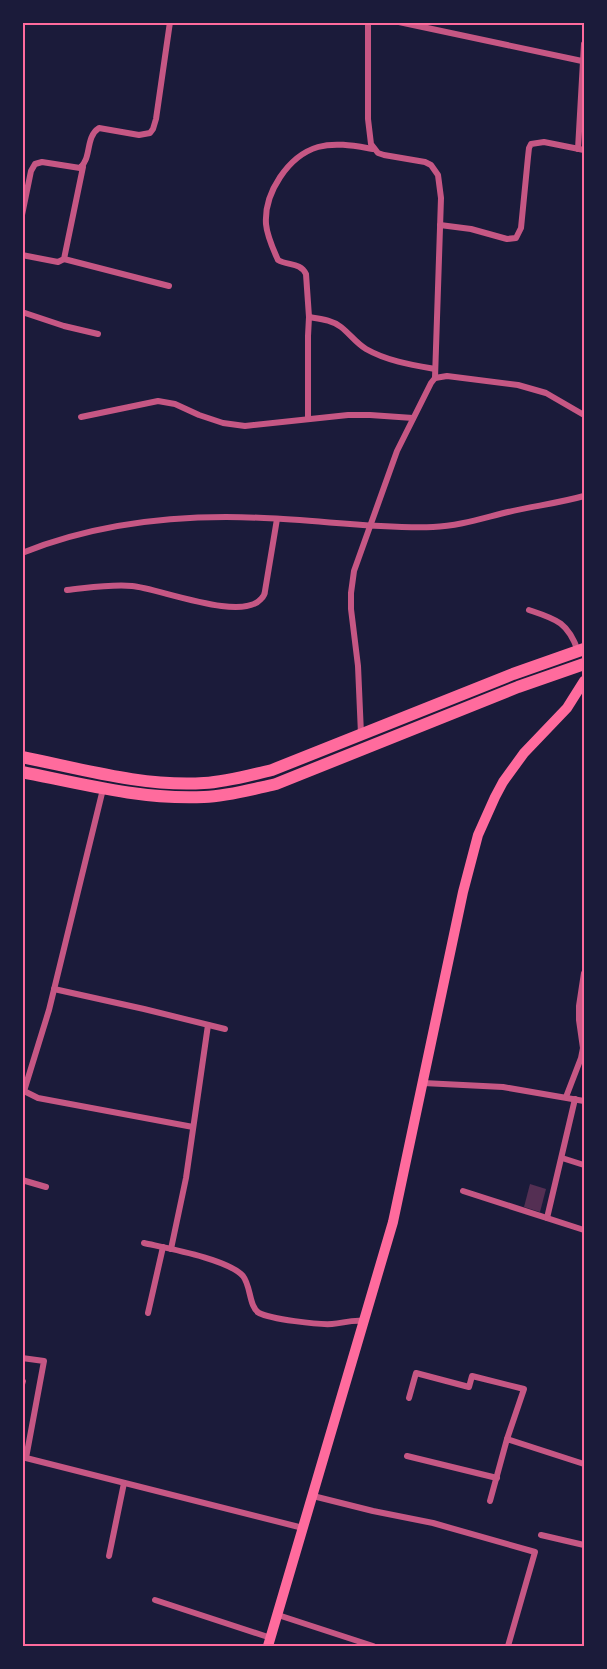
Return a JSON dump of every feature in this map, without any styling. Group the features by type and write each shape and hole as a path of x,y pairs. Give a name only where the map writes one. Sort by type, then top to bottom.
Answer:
{"highway":[{"path":"22,757 146,780 205,783 236,779 272,770 308,757 513,674 581,650"},
{"path":"22,772 103,788 175,797 206,797 239,793 276,784 314,770 408,730 518,687 585,664"},
{"path":"401,718 408,730"}],"main road":[{"path":"269,1642 393,1222 463,892 478,835 503,782 524,753 567,708 585,681"}],"street":[{"path":"64,259 83,167 95,130 103,128 145,135 153,129 170,22"},
{"path":"361,734 358,666 352,623 351,593 357,560 372,525 397,451 435,378 441,209 438,175 431,165 384,155 374,149 368,119 368,22"},
{"path":"399,22 582,61"},
{"path":"440,225 471,229 507,239 516,238 521,228 531,144 544,142 581,150 582,61 585,44"},
{"path":"308,419 309,317 306,274 299,266 278,260 268,235 266,219 271,197 287,167 305,152 342,145 374,149"},
{"path":"22,215 35,164 42,162 75,169 83,167"},
{"path":"22,255 51,261 64,259 169,286"},
{"path":"22,312 55,324 98,334"},
{"path":"309,317 333,322 361,346 380,355 435,369"},
{"path":"435,378 447,376 518,385 546,393 585,415"},
{"path":"81,417 159,401 175,404 199,415 237,426 370,415 413,418"},
{"path":"22,553 64,538 135,523 199,518 277,519 412,527 459,524 585,496"},
{"path":"67,590 129,586 151,589 197,602 249,605 262,598 266,591 277,519"},
{"path":"529,610 551,617 565,626 581,650"},
{"path":"103,788 54,989 24,1091 38,1098 193,1127"},
{"path":"566,1097 583,1048 583,1029 579,1020 579,1006 585,973"},
{"path":"54,989 225,1029"},
{"path":"148,1313 186,1178 208,1025"},
{"path":"423,1083 503,1087 585,1101"},
{"path":"547,1218 575,1099"},
{"path":"562,1158 585,1165"},
{"path":"22,1180 46,1188"},
{"path":"463,1191 585,1230"},
{"path":"144,1243 217,1262 237,1272 248,1285 254,1308 261,1314 330,1324 351,1320 363,1321"},
{"path":"22,1358 44,1361 24,1457 304,1528"},
{"path":"409,1398 416,1373 469,1387 472,1376 524,1389 490,1501"},
{"path":"507,1439 585,1464"},
{"path":"406,1456 497,1478"},
{"path":"109,1556 124,1483"},
{"path":"313,1496 433,1523 535,1552 508,1647"},
{"path":"541,1534 585,1545"},
{"path":"155,1600 269,1642"},
{"path":"278,1615 373,1647"}],"lane":[{"path":"22,1381 24,1381 22,1388"}],"building":[{"path":"530,1184 546,1189 540,1212 524,1207"}]}
